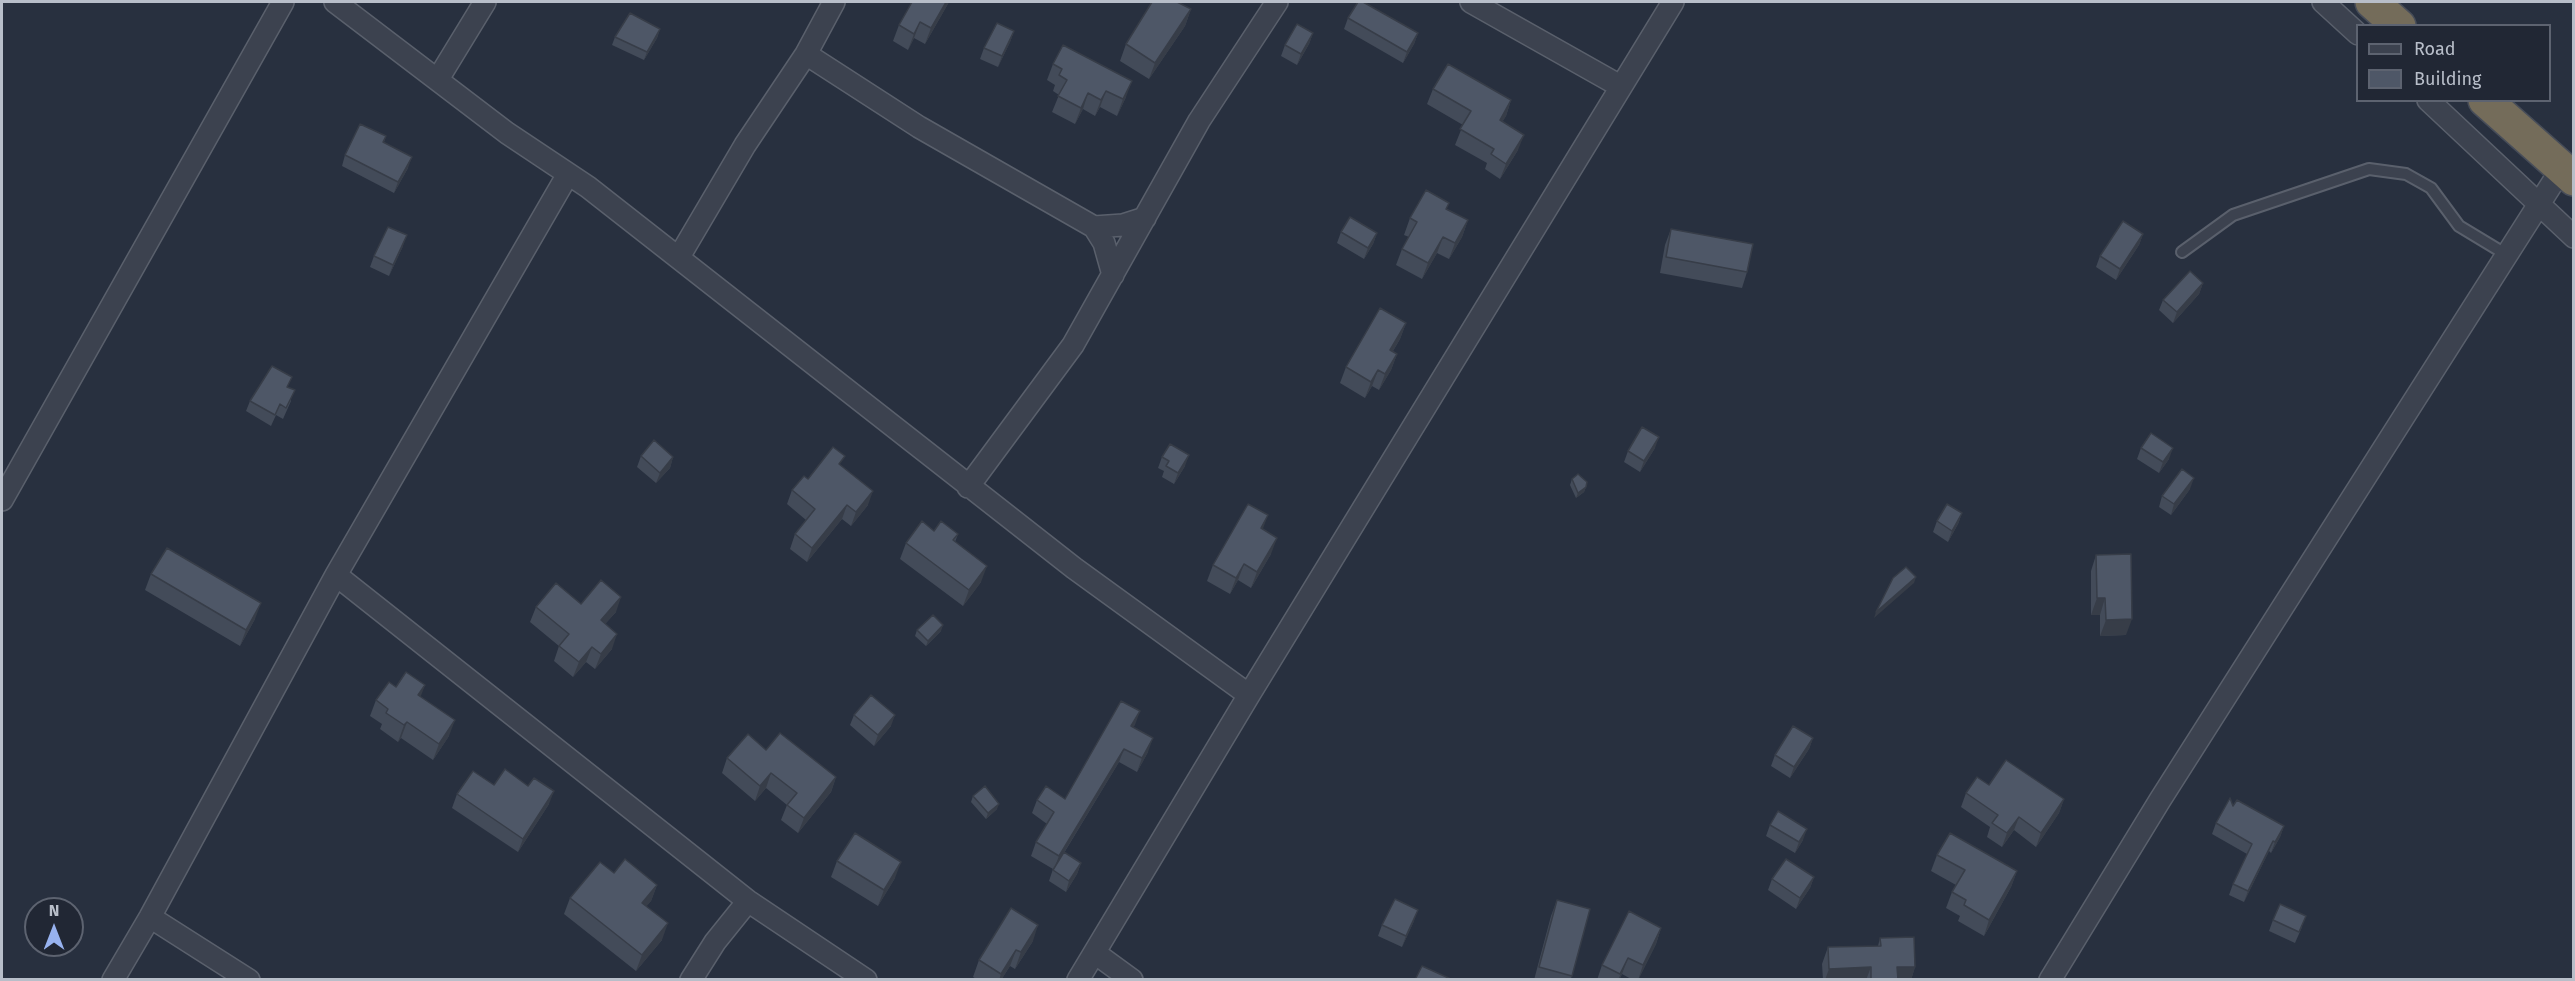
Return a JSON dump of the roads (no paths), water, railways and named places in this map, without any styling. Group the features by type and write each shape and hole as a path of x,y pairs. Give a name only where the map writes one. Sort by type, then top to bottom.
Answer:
{"highway":[{"path":"2372,2 2397,24"},
{"path":"2487,102 2568,173"}],"street":[{"path":"2,500 283,2"},
{"path":"335,2 507,133 568,174 679,257 968,487 1138,617 1249,695"},
{"path":"438,79 485,2"},
{"path":"679,257 745,145 806,54 834,2"},
{"path":"968,487 1067,353 1199,121 1277,2"},
{"path":"1471,2 1620,86"},
{"path":"1078,980 1249,695 1673,2"},
{"path":"2323,2 2356,32"},
{"path":"806,54 919,127 1094,227 1104,243 1113,275"},
{"path":"2430,102 2574,237"},
{"path":"2050,980 2160,800 2539,202 2568,173"},
{"path":"113,980 150,917 336,575 568,174"},
{"path":"1094,227 1123,225 1145,218"},
{"path":"336,575 748,901 866,980"},
{"path":"691,980 715,942 748,901"},
{"path":"150,917 249,980"},
{"path":"1095,952 1132,980"}],"lane":[{"path":"2182,252 2233,215 2369,169 2406,174 2431,188 2459,226 2507,255"}]}
